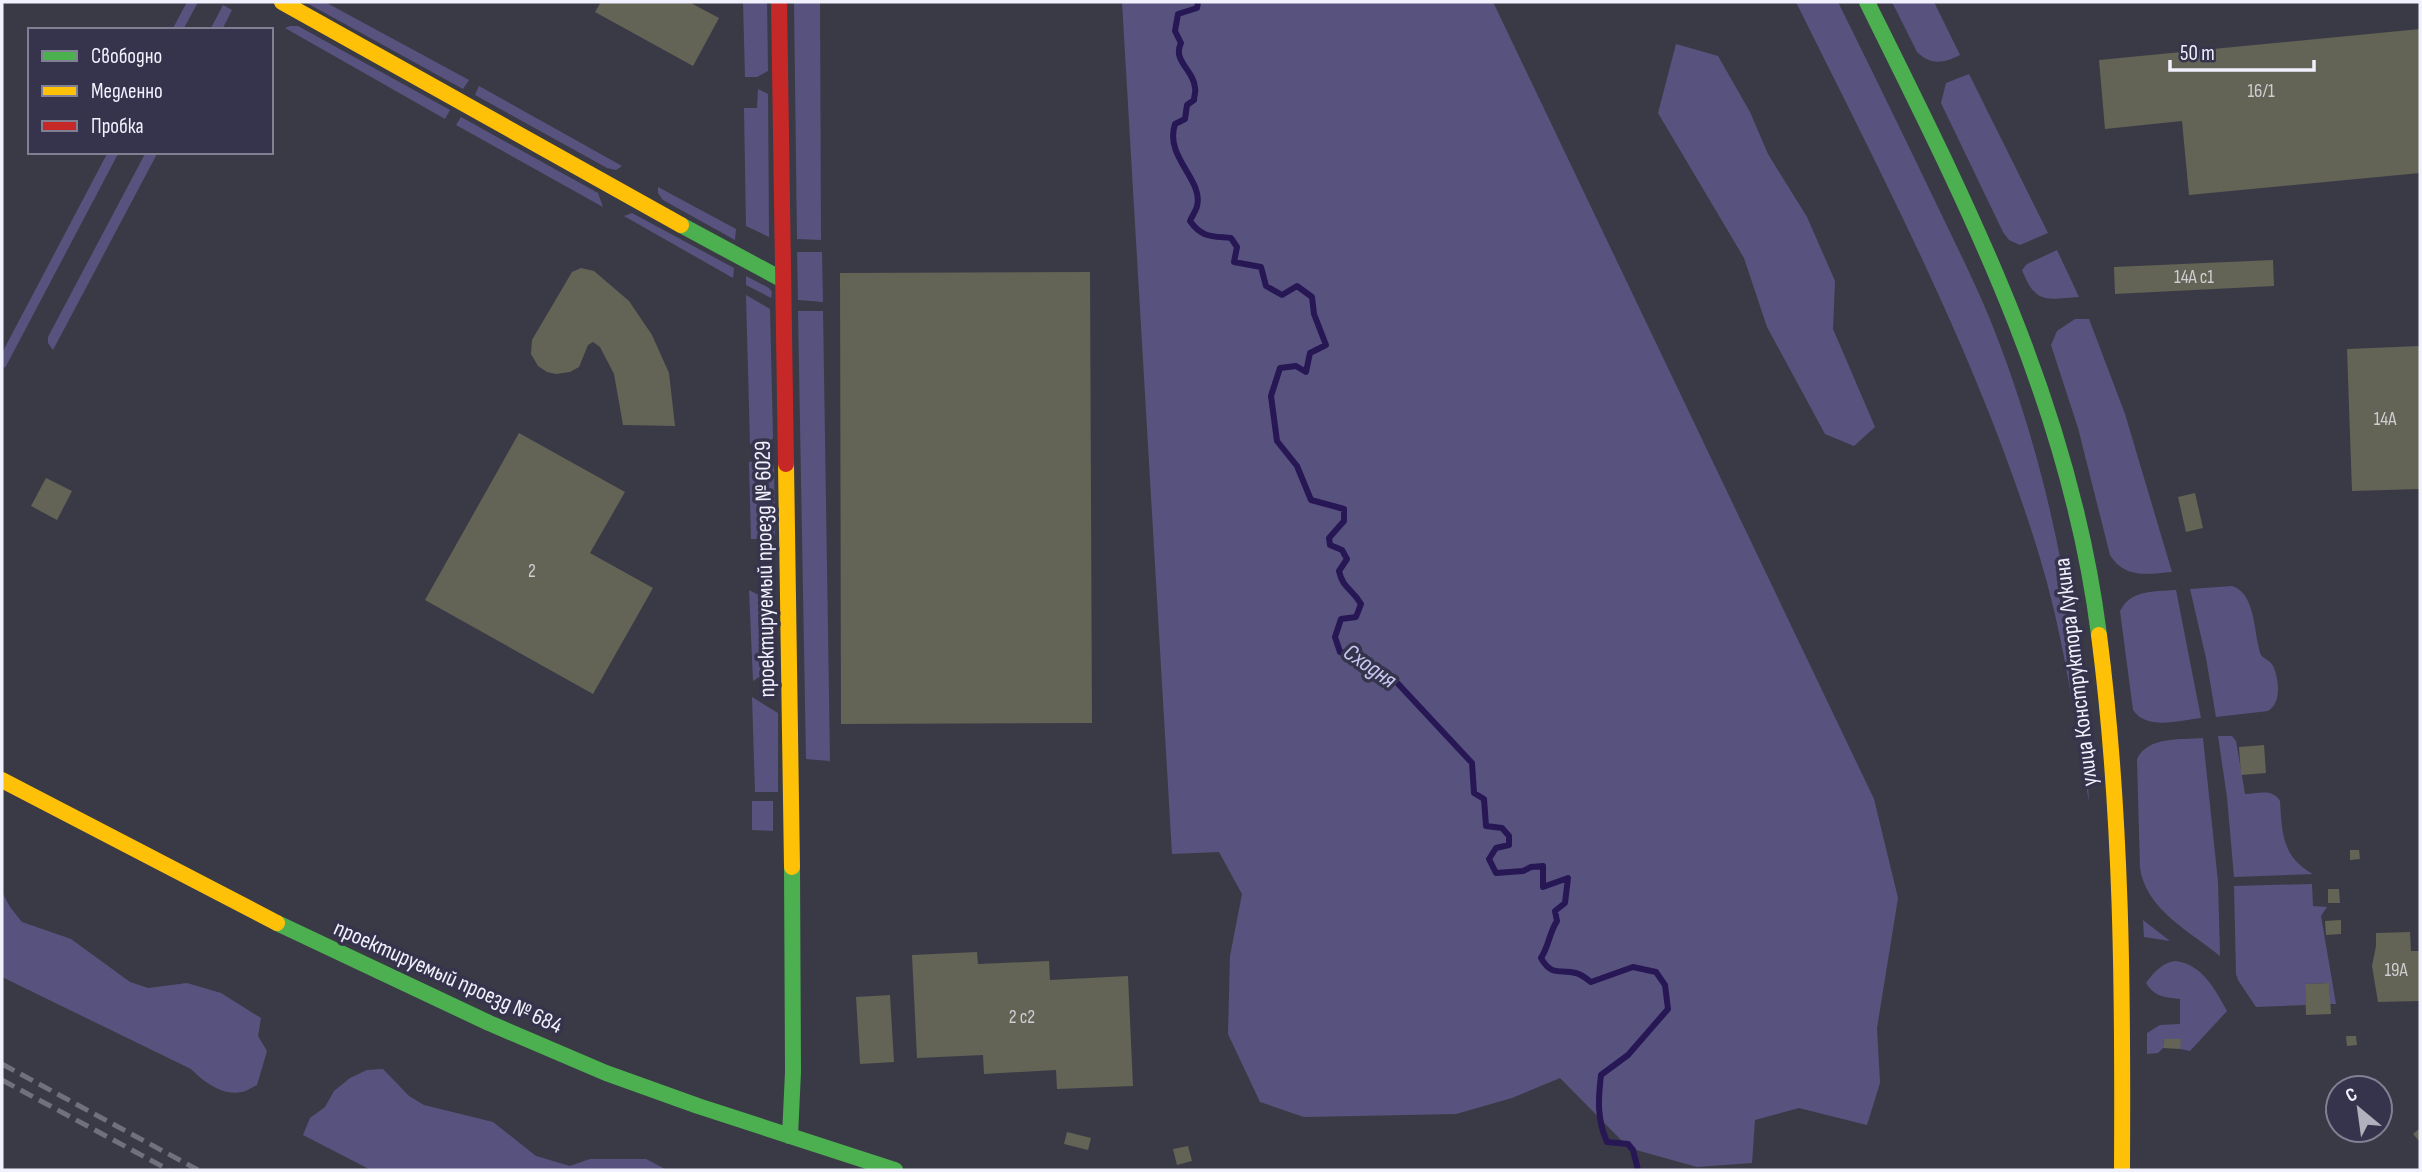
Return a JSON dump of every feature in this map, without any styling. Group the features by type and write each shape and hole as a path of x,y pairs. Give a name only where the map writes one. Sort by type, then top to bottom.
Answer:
{"street":[{"path":"282,2 783,280"},
{"name":"проектируемый проезд № 6029","path":"779,2 792,849 793,1072 790,1136"},
{"name":"улица Конструктора Лукина","path":"1867,2 1978,227 2014,312 2068,476 2085,549 2104,675 2120,900 2122,1170"},
{"name":"проектируемый проезд № 684","path":"2,780 291,930 489,1023 607,1073 895,1170"}],"shaded area":[{"path":"187,2 198,2 184,28 173,28"},
{"path":"305,2 325,2 469,80 463,89"},
{"path":"743,2 767,2 768,71 757,77 745,77"},
{"path":"794,2 820,2 821,240 797,239"},
{"path":"1122,2 1493,2 1874,799 1898,898 1877,1028 1880,1083 1867,1125 1799,1108 1755,1120 1752,1163 1697,1167 1629,1148 1560,1078 1512,1098 1456,1114 1304,1117 1260,1102 1228,1034 1230,956 1242,894 1219,852 1172,854"},
{"path":"1796,2 1838,2 1969,272 2011,376 2030,435 2060,555 2079,678 2089,802 2056,618 2040,558 1990,414 1930,275"},
{"path":"1892,2 1934,2 1960,55 1938,62 1922,56 1917,52"},
{"path":"223,5 232,10 223,28 211,28"},
{"path":"298,26 450,110 445,119 285,28"},
{"path":"1676,44 1718,56 1750,112 1768,154 1807,217 1835,281 1833,329 1875,427 1854,446 1825,434 1767,327 1744,258 1658,113"},
{"path":"1969,74 2048,233 2020,245 2009,240 2003,232 1941,103 1946,83"},
{"path":"479,86 622,166 616,170 607,168 475,95"},
{"path":"758,89 768,94 769,237 746,226 744,108 757,108"},
{"path":"461,117 598,193 603,207 456,125"},
{"path":"107,154 118,154 5,368 2,366 2,353"},
{"path":"145,154 157,154 53,350 48,343 48,337"},
{"path":"658,187 736,229 735,240 663,200 658,193"},
{"path":"632,213 734,268 733,278 624,216"},
{"path":"2057,250 2079,297 2043,297 2032,289 2027,281 2022,270 2027,264"},
{"path":"797,252 822,252 823,302 798,300"},
{"path":"746,276 769,288 772,292 771,298 746,285"},
{"path":"746,295 770,309 773,438 768,443 750,444"},
{"path":"798,311 823,311 830,761 806,759"},
{"path":"2075,319 2089,319 2125,414 2172,572 2146,574 2130,571 2116,563 2110,555 2078,428 2051,345 2057,331"},
{"path":"768,461 774,464 775,539 751,539 749,462"},
{"path":"2232,586 2239,589 2248,602 2261,654 2272,664 2275,671 2277,697 2268,711 2216,717 2190,589"},
{"path":"749,590 775,604 776,666 753,681"},
{"path":"2176,590 2201,718 2155,722 2139,716 2133,710 2120,611 2137,595"},
{"path":"752,697 778,713 778,792 755,792"},
{"path":"2218,736 2232,736 2236,741 2245,794 2269,793 2280,801 2283,834 2289,852 2313,874 2234,877"},
{"path":"2203,738 2218,882 2220,956 2160,908 2144,883 2140,868 2137,759 2149,746 2157,743"},
{"path":"752,801 773,801 773,831 752,830"},
{"path":"2312,884 2313,906 2327,907 2321,916 2336,1004 2330,1004 2329,983 2305,984 2306,1005 2256,1007 2236,974 2234,886"},
{"path":"2,892 22,922 71,939 130,982 148,988 187,983 221,993 261,1018 258,1036 267,1051 257,1085 243,1092 220,1090 191,1069 2,977"},
{"path":"2143,920 2170,941 2144,937"},
{"path":"2175,961 2200,972 2227,1011 2190,1051 2180,1049 2180,1039 2164,1039 2163,1048 2158,1053 2147,1054 2147,1033 2160,1025 2180,1024 2180,999 2156,994 2146,983 2159,969"},
{"path":"383,1069 409,1096 424,1105 493,1122 536,1156 570,1166 590,1159 646,1159 667,1170 371,1170 303,1135 310,1118 325,1107 334,1091 350,1078 367,1070"}],"building":[{"path":"601,2 689,2 719,18 693,66 595,12"},
{"path":"2420,29 2420,173 2189,195 2182,121 2105,129 2099,60"},
{"path":"2273,260 2274,286 2115,294 2114,267"},
{"path":"581,268 594,271 629,301 652,335 669,373 675,426 623,425 614,374 600,347 593,342 588,345 579,367 570,372 556,374 538,366 531,354 532,340 572,272"},
{"path":"1090,272 1092,723 841,724 840,273"},
{"path":"2420,346 2420,489 2352,491 2347,349"},
{"path":"519,433 625,492 590,553 653,588 593,694 425,600"},
{"path":"46,478 72,491 57,520 31,506"},
{"path":"2195,493 2203,528 2186,532 2178,497"},
{"path":"2264,745 2266,773 2241,775 2239,747"},
{"path":"2350,850 2359,850 2360,859 2350,860"},
{"path":"2328,889 2339,889 2340,903 2328,903"},
{"path":"2341,920 2341,934 2326,935 2325,921"},
{"path":"2410,932 2411,951 2420,951 2420,1001 2378,1002 2372,966 2376,933"},
{"path":"977,952 978,964 1049,961 1050,980 1128,976 1133,1086 1057,1089 1056,1070 984,1074 983,1055 917,1058 912,955"},
{"path":"2329,983 2331,1014 2306,1015 2305,984"},
{"path":"890,995 894,1062 860,1064 856,997"},
{"path":"2346,1036 2356,1036 2357,1045 2347,1046"},
{"path":"2164,1039 2181,1039 2180,1049 2163,1048"},
{"path":"2420,1128 2420,1142 2413,1134"},
{"path":"1067,1132 1091,1138 1088,1150 1064,1144"},
{"path":"1188,1146 1192,1161 1177,1165 1173,1149"}],"waterway":[{"name":"Сходня","path":"1198,2 1197,8 1178,14 1175,31 1181,43 1179,55 1194,82 1195,90 1194,100 1187,105 1185,119 1175,124 1173,136 1179,158 1198,196 1190,221 1203,233 1231,238 1237,247 1234,262 1261,267 1266,286 1282,295 1297,286 1312,297 1314,314 1326,345 1310,353 1306,372 1296,366 1280,368 1271,396 1277,441 1297,466 1311,500 1344,509 1344,521 1329,538 1330,545 1342,550 1347,559 1339,571 1345,585 1361,604 1356,617 1341,619 1335,637 1340,652 1357,656 1388,673 1472,763 1474,793 1484,799 1486,826 1502,828 1509,836 1509,845 1496,848 1489,859 1496,873 1543,866 1543,887 1568,878 1565,903 1555,911 1557,921 1541,958 1545,964 1552,970 1578,974 1591,982 1633,967 1656,972 1665,985 1668,1009 1628,1055 1601,1075 1599,1109 1607,1142 1628,1144 1633,1150 1638,1170"}],"railway":[{"path":"2,1064 198,1170"},
{"path":"2,1080 169,1170"}],"traffic: fast":[{"path":"1867,2 1978,232 2040,388 2065,468 2085,550 2099,635"},
{"path":"681,225 783,280"},
{"path":"790,1136 793,1072 792,867"},
{"path":"277,923 489,1023 606,1073 895,1170"}],"traffic: slow":[{"path":"282,2 681,225"},
{"path":"786,464 792,867"},
{"path":"2099,635 2107,702 2120,902 2122,1170"},
{"path":"2,780 277,923"}],"traffic: jam":[{"path":"779,2 786,464"}]}
